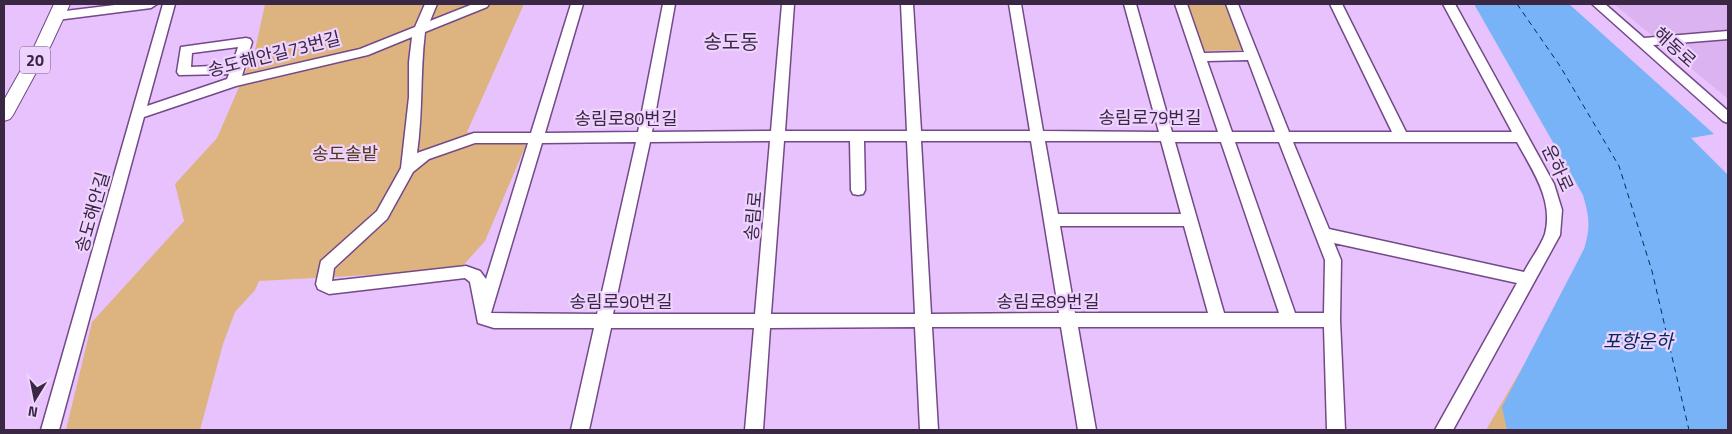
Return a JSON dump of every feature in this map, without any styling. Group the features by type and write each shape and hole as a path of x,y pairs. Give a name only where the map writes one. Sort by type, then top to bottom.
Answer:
{"main road":[{"name":"20","path":"4,115 59,10"}],"street":[{"path":"59,10 151,4"},
{"name":"송도해안길","path":"50,430 169,4"},
{"path":"431,4 419,31 415,62 416,97 408,168 382,215 327,265 324,284 329,288 335,288 466,272 478,279 483,314"},
{"name":"송도해안길73번길","path":"138,114 232,82 341,58 419,31 483,4"},
{"path":"483,314 577,4"},
{"path":"580,430 602,321 644,137 669,4"},
{"name":"송림로","path":"754,430 788,4"},
{"path":"907,4 928,430"},
{"path":"1015,4 1087,430"},
{"path":"1130,4 1218,320"},
{"path":"1181,4 1289,320"},
{"path":"1232,4 1333,260 1332,320 1336,430"},
{"path":"1336,4 1402,136"},
{"name":"운하로","path":"1444,430 1552,235 1555,210 1547,184 1449,4"},
{"name":"해동로","path":"1598,4 1728,118"},
{"path":"1642,42 1728,35"},
{"path":"232,82 246,42 186,50 184,72 236,68"},
{"path":"206,70 215,46"},
{"path":"1199,57 1252,56"},
{"name":"송림로80번길","path":"408,168 424,155 474,138 778,136"},
{"name":"송림로79번길","path":"778,136 1522,137"},
{"path":"857,136 858,190"},
{"path":"1052,220 1190,220"},
{"path":"1322,234 1528,279"},
{"name":"송림로90번길","path":"483,314 484,318 494,321 763,321"},
{"name":"송림로89번길","path":"763,321 1332,320"}],"shaded area":[{"path":"1614,4 1728,4 1728,99"}],"green space":[{"name":"송도솔밭","path":"265,4 524,4 467,132 526,145 485,241 459,270 259,281 255,290 235,312 223,344 200,430 66,430 92,322 184,221 175,184 217,138 255,50"},
{"path":"1185,4 1228,4 1246,50 1201,51"},
{"path":"1525,363 1545,430 1486,430"}],"water":[{"name":"포항운하","path":"1474,4 1569,4 1714,134 1691,138 1728,175 1728,430 1507,430 1502,407 1584,249 1588,234 1587,209 1583,195"}],"ferry route":[{"path":"1517,4 1560,66 1619,166 1652,271 1689,430"}],"district":[{"name":"송도동","path":"731,41"}]}
